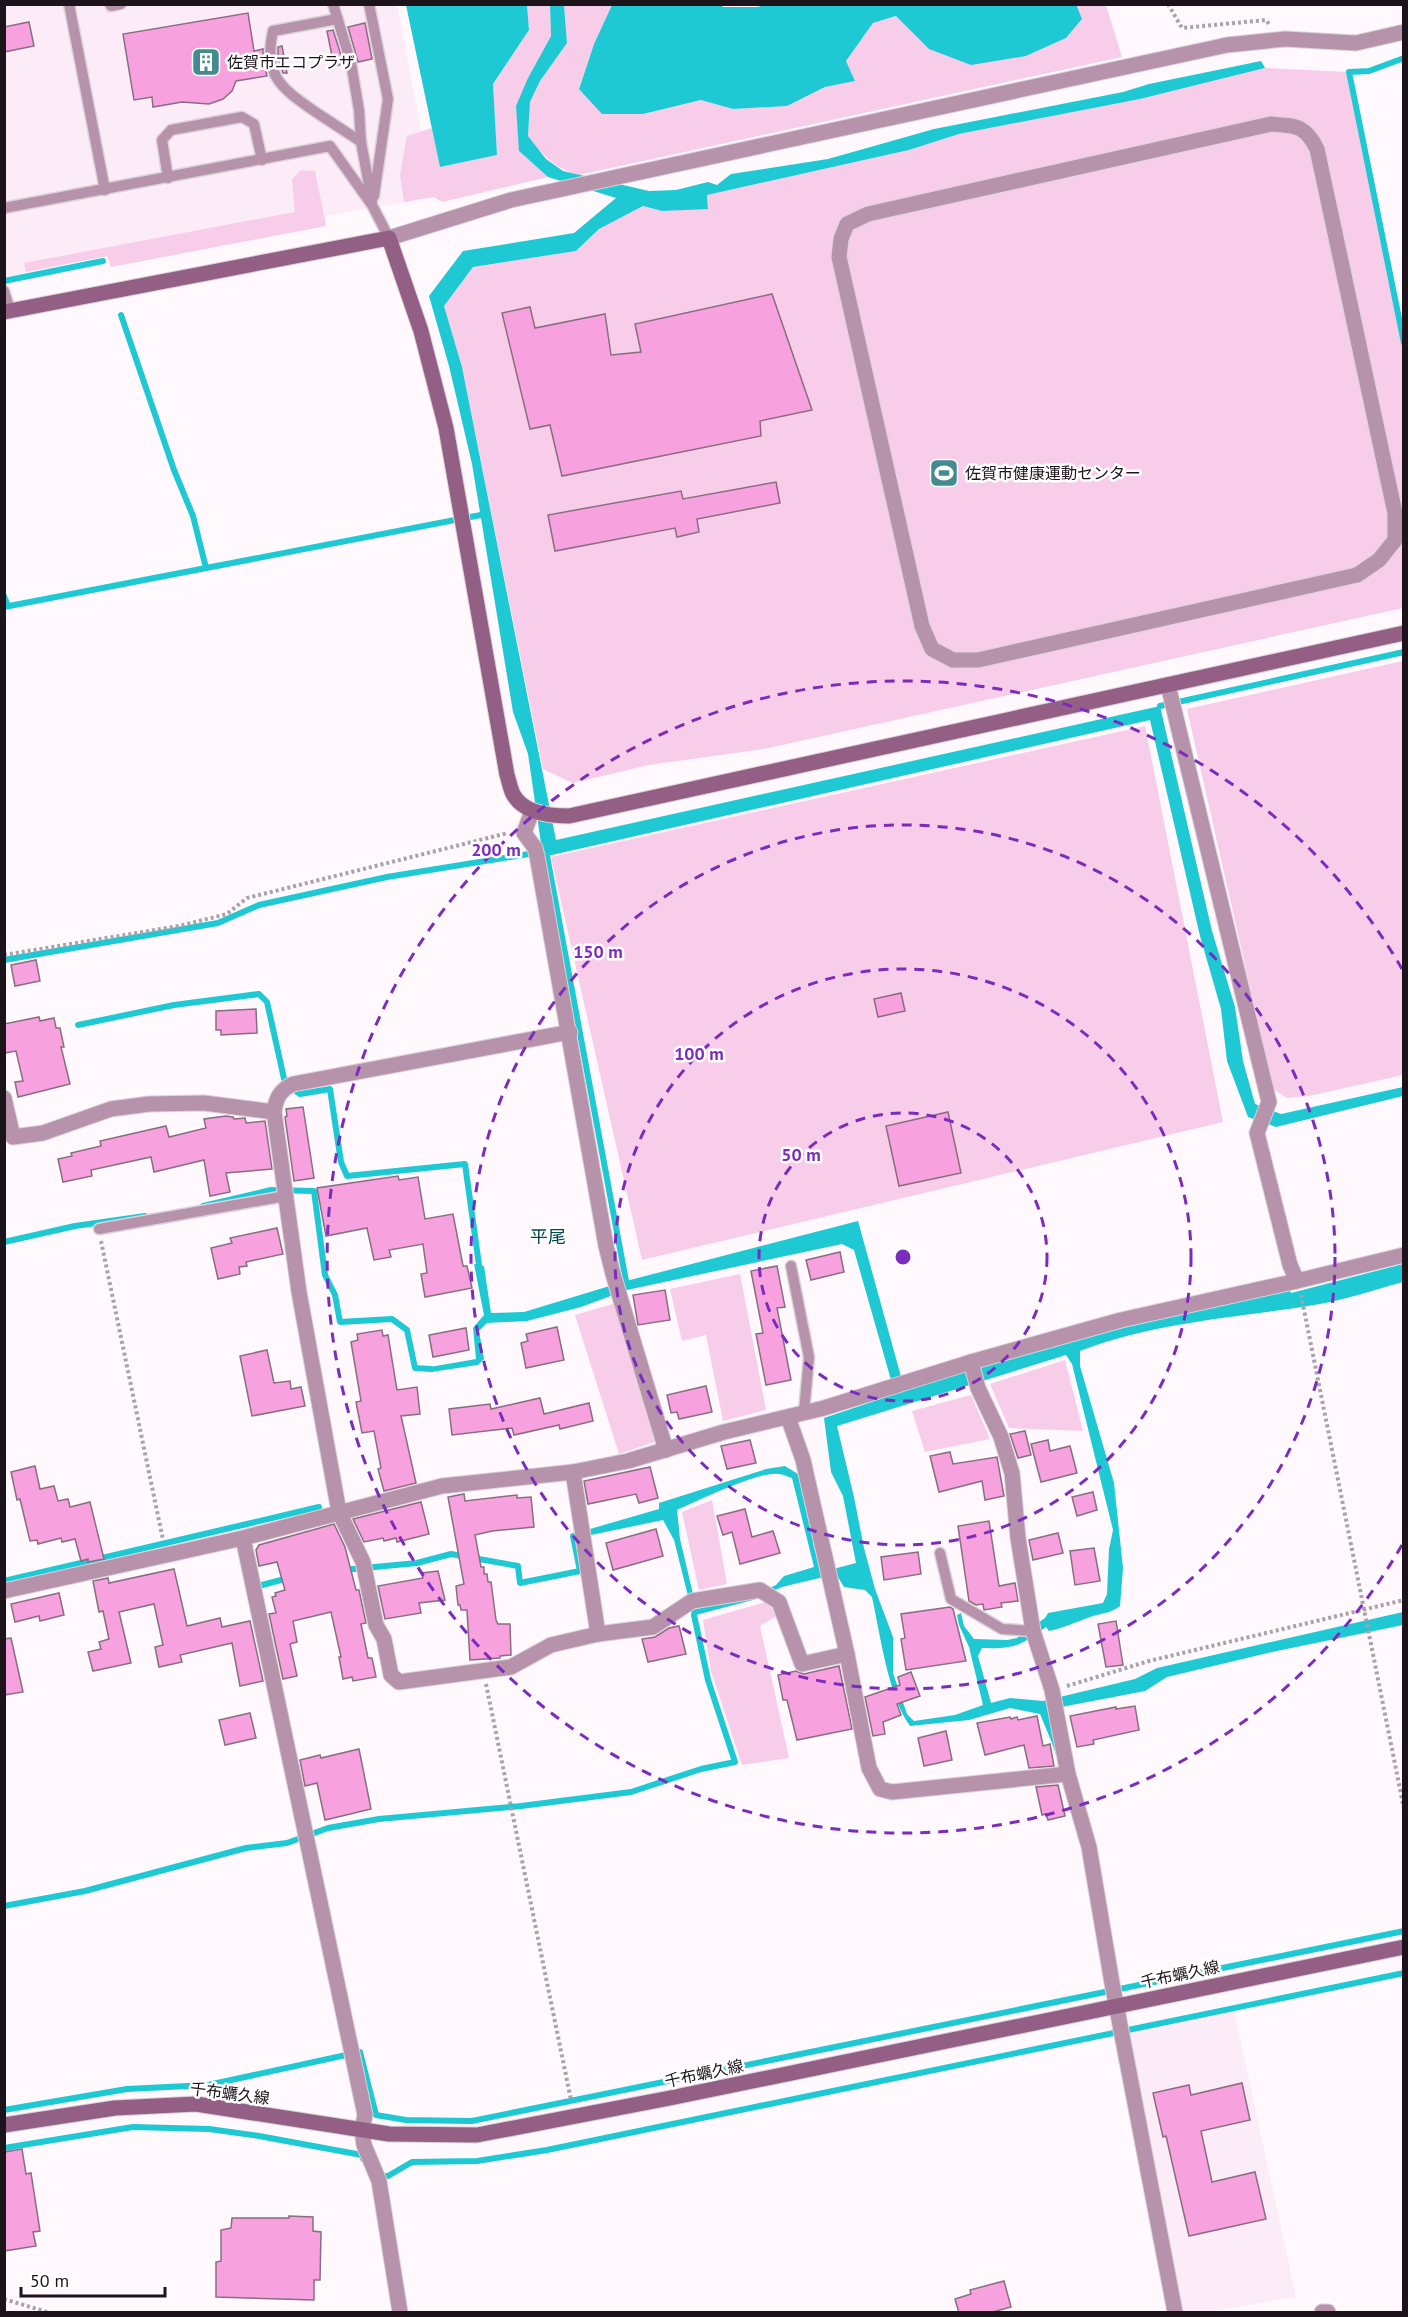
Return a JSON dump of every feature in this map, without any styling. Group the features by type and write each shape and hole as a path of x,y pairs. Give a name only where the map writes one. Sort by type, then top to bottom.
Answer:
{"street":[{"path":"7,311 389,238 511,200 1227,45 1285,39 1356,43 1404,32"},
{"path":"1271,124 1294,126 1309,134 1317,149 1395,513 1395,540 1379,560 1357,575 1160,619 978,660 953,660 932,649 922,626 839,257 841,239 847,224 868,214 1271,124"},
{"path":"389,238 421,331 446,428 507,775 513,795 532,810 569,816 1169,690 1404,633"},
{"path":"1169,690 1266,1091 1268,1106 1257,1133 1290,1265 1298,1281"},
{"path":"532,810 524,833 536,852 570,1032 606,1246 666,1450"},
{"path":"570,1032 288,1086 276,1100 274,1112 299,1292 339,1512 365,1569 375,1625 384,1639 391,1675 399,1682 483,1669 512,1667 551,1645 598,1634 653,1627 693,1602 766,1593 779,1602 802,1664 848,1654"},
{"path":"4,1098 13,1137 43,1133 111,1109 149,1104 204,1103 274,1112"},
{"path":"4,1591 243,1538 442,1486 573,1472 628,1461 1121,1320 1404,1255"},
{"path":"971,1362 978,1388 1001,1437 1012,1473 1018,1538 1031,1631 1052,1690 1068,1774 1089,1847 1114,1995 1174,2313"},
{"path":"788,1417 803,1460 848,1654 869,1768 880,1789 892,1792 1068,1774"},
{"path":"573,1472 598,1634"},
{"path":"243,1538 365,2115 362,2130 364,2145 377,2177 400,2313"},
{"name":"千布蠣久線","path":"4,2125 115,2108 196,2104 389,2134 477,2135 682,2096 1114,1995 1404,1947"},
{"path":"1322,2313 1328,2313"}],"lane":[{"path":"69,4 105,190"},
{"path":"110,4 111,6 121,4"},
{"path":"333,4 351,63 372,205"},
{"path":"369,4 388,99 372,205"},
{"path":"337,19 273,31 269,48 272,66 274,74 285,90 361,142"},
{"path":"168,178 162,140 171,130 242,117 254,124 262,160"},
{"path":"4,208 330,146 372,205 389,238"},
{"path":"5,292 7,311"},
{"path":"99,1229 285,1190"},
{"path":"791,1266 809,1357 804,1412"},
{"path":"940,1553 951,1599 1002,1629 1031,1631"}],"path":[{"path":"1168,4 1182,27 1266,21 1285,39"},
{"path":"4,956 180,926 228,914 246,898 506,833 524,833"},
{"path":"99,1229 163,1539"},
{"path":"1305,1311 1404,1809"},
{"path":"1052,1690 1149,1661 1404,1600"},
{"path":"483,1669 570,2096"},
{"path":"4,2300 47,2313"}],"shaded area":[{"path":"5,5 397,5 434,197 326,216 326,226 111,267 107,256 5,277"},
{"path":"527,5 550,5 551,36 528,78 519,151 548,177 442,202 434,197 404,202 400,175 407,136 432,128 440,167 497,155 493,84 529,30"},
{"path":"564,5 612,5 594,44 579,88 643,114 701,100 733,109 787,106 825,87 855,81 846,61 873,23 897,16 929,49 1026,56 1066,38 1082,19 1076,5 1106,5 1122,57 579,175 562,169 550,160 528,136 530,102 540,81 567,43"},
{"name":"佐賀市健康運動センター","path":"1265,68 1349,72 1403,330 1403,608 764,749 649,765 573,783 543,769 462,367 444,306 473,267 576,251 599,229 643,206 662,211 708,208 707,195 909,150 959,134 1140,99"},
{"path":"301,170 315,171 326,226 111,267 107,256 26,272 24,263 295,212 292,179"},
{"path":"1403,661 1403,1075 1309,1096 1287,1098 1273,1089 1187,709"},
{"path":"1145,726 1223,1122 642,1260 551,857"},
{"path":"740,1274 766,1410 723,1421 706,1335 682,1341 670,1289"},
{"path":"616,1303 658,1441 619,1454 575,1315"},
{"path":"1065,1360 1083,1431 1009,1428 990,1384"},
{"path":"971,1395 990,1439 925,1452 912,1411"},
{"path":"712,1500 727,1584 699,1590 682,1512"},
{"path":"766,1602 778,1615 760,1626 789,1758 742,1765 711,1671 703,1620"},
{"path":"1233,2006 1296,2297 1208,2312 1182,2312 1127,2026"}],"water":[{"path":"772,4 1076,4 1082,19 1066,38 1026,56 971,65 929,49 896,16 873,23 846,61 855,81 825,87 787,106 733,109 701,100 643,114 602,114 579,89 594,44 612,5 721,5 723,7 757,7"},
{"path":"406,5 527,5 529,30 493,84 497,155 440,167"},
{"path":"550,5 564,5 567,43 540,81 530,102 528,136 546,159 563,171 649,191 676,190 708,182 717,185 731,174 828,159 934,129 1123,92 1149,84 1261,61 1265,68 1140,99 959,134 909,150 707,195 708,209 662,211 643,206 599,229 576,251 473,267 444,306 462,367 556,840 1160,706 1212,931 1235,1007 1243,1061 1255,1104 1281,1114 1403,1087 1403,1096 1276,1127 1248,1117 1227,1061 1221,1009 1200,936 1150,720 543,857 528,754 513,712 472,464 449,366 429,296 463,251 574,233 616,198 548,177 519,151 516,106 551,36"},
{"path":"858,1221 905,1391 987,1364 1104,1331 1289,1289 1291,1293 1403,1264 1403,1282 1359,1295 1314,1305 1166,1327 1108,1341 1080,1351 1080,1366 1114,1483 1123,1568 1120,1606 1109,1612 1060,1628 1049,1631 1046,1627 1017,1645 982,1648 978,1656 991,1703 1010,1698 1043,1701 1135,1679 1157,1668 1403,1612 1403,1625 1272,1652 1167,1677 1145,1691 1051,1709 1059,1764 1040,1714 1010,1708 969,1720 910,1726 902,1713 890,1681 872,1597 865,1590 844,1587 836,1574 782,1587 753,1600 692,1616 691,1610 746,1599 776,1585 784,1576 814,1567 792,1478 782,1474 757,1477 677,1510 680,1539 693,1594 688,1596 674,1540 663,1520 591,1535 590,1529 659,1509 659,1503 766,1469 785,1466 798,1474 816,1538 813,1543 820,1568 837,1568 856,1563 843,1496 831,1472 824,1418 895,1394 854,1250 842,1244 627,1290 581,1307 527,1321 487,1323 479,1331 484,1359 478,1365 431,1372 430,1367 476,1359 473,1328 484,1315 474,1264 484,1266 491,1313 524,1312 626,1281","holes":["1066,1355 1072,1364 1113,1530 1109,1549 1107,1594 1103,1603 1048,1613 1045,1618 1017,1638 1007,1640 974,1639 964,1626 961,1613 957,1615 969,1647 983,1705 955,1715 914,1721 907,1714 893,1673 893,1637 875,1589 864,1548 837,1426"]}],"building":[{"name":"佐賀市エコプラザ","path":"248,13 254,51 263,49 267,76 236,81 232,91 223,99 209,104 182,102 153,107 152,97 134,100 123,34"},
{"path":"29,22 34,46 4,52 4,27"},
{"path":"365,23 372,59 358,62 348,27"},
{"path":"333,30 344,64 334,66 327,31"},
{"path":"282,46 287,73 283,73 278,58 278,47"},
{"path":"772,294 812,410 760,421 761,436 562,476 550,425 530,429 502,313 530,307 535,328 605,314 611,355 641,352 635,324"},
{"path":"776,482 780,503 697,519 699,532 677,537 675,528 555,551 548,515 681,491 683,499"},
{"path":"36,960 40,981 15,986 11,965"},
{"path":"901,993 905,1011 878,1017 874,999"},
{"path":"256,1009 257,1033 221,1035 221,1030 216,1030 216,1011"},
{"path":"39,1017 40,1021 54,1018 56,1028 60,1028 64,1047 61,1047 70,1084 18,1097 15,1082 23,1081 16,1051 4,1053 4,1024"},
{"path":"303,1107 314,1178 294,1181 285,1117 287,1116 286,1109"},
{"path":"948,1112 961,1173 899,1186 886,1126"},
{"path":"226,1116 234,1119 245,1118 246,1123 265,1121 272,1169 226,1173 230,1192 210,1196 204,1160 154,1172 151,1157 91,1170 92,1176 63,1182 58,1159 72,1156 71,1153 101,1146 100,1141 166,1126 169,1137 206,1128 204,1119"},
{"path":"398,1176 399,1180 418,1177 425,1219 453,1214 463,1266 467,1266 472,1288 425,1297 421,1274 427,1273 423,1244 389,1250 391,1257 374,1260 367,1228 326,1236 317,1188"},
{"path":"277,1228 283,1254 246,1262 247,1266 239,1267 240,1274 218,1279 211,1248 232,1243 230,1238"},
{"path":"840,1252 844,1272 811,1280 806,1260"},
{"path":"777,1266 785,1307 777,1308 791,1380 766,1385 756,1334 763,1333 751,1271"},
{"path":"665,1290 670,1320 638,1325 633,1295"},
{"path":"557,1327 564,1360 526,1368 521,1343 528,1341 526,1334"},
{"path":"466,1328 469,1350 433,1357 429,1335"},
{"path":"382,1330 383,1336 388,1335 397,1390 417,1387 420,1414 401,1416 416,1483 384,1491 378,1469 381,1468 374,1431 362,1433 356,1402 361,1401 351,1342 358,1340 357,1334"},
{"path":"267,1350 274,1383 290,1381 291,1389 301,1387 305,1406 252,1416 240,1356"},
{"path":"706,1386 712,1412 679,1419 677,1412 671,1413 667,1395"},
{"path":"540,1398 544,1414 589,1403 593,1421 560,1429 559,1425 514,1435 512,1428 452,1435 449,1409 490,1404 491,1409"},
{"path":"1025,1431 1031,1455 1018,1458 1010,1434"},
{"path":"750,1440 756,1463 727,1469 721,1446"},
{"path":"1048,1440 1050,1451 1070,1446 1077,1473 1041,1482 1031,1444"},
{"path":"950,1452 953,1464 997,1457 1004,1496 985,1500 982,1481 939,1492 930,1456"},
{"path":"35,1466 40,1489 54,1486 58,1501 68,1499 70,1507 90,1502 104,1559 81,1561 75,1539 62,1542 61,1538 38,1544 37,1540 30,1541 11,1472"},
{"path":"650,1467 658,1498 639,1503 636,1494 588,1504 584,1481"},
{"path":"1093,1492 1097,1510 1077,1516 1072,1497"},
{"path":"464,1494 465,1501 517,1495 517,1498 531,1497 534,1527 475,1535 481,1567 484,1567 484,1574 487,1574 488,1582 491,1582 496,1620 498,1624 510,1624 511,1655 500,1656 500,1658 470,1660 467,1610 461,1610 458,1605 456,1586 464,1584 448,1497"},
{"path":"421,1502 429,1534 397,1542 396,1538 384,1541 383,1538 364,1542 353,1519"},
{"path":"745,1509 752,1537 773,1531 780,1553 740,1564 732,1532 723,1535 717,1516"},
{"path":"989,1521 999,1586 1015,1583 1018,1601 1001,1603 1002,1607 984,1610 983,1604 976,1605 969,1601 958,1526"},
{"path":"334,1524 345,1547 356,1590 359,1590 366,1623 361,1624 368,1658 372,1658 376,1677 353,1681 352,1677 343,1679 339,1657 341,1657 331,1612 293,1621 297,1642 290,1644 297,1676 283,1679 269,1614 276,1613 272,1597 276,1596 275,1593 285,1590 277,1562 259,1566 256,1550 259,1545"},
{"path":"656,1529 663,1556 613,1570 606,1543"},
{"path":"1058,1533 1063,1553 1033,1560 1029,1540"},
{"path":"1094,1548 1100,1581 1075,1585 1070,1551"},
{"path":"918,1552 921,1574 884,1580 881,1557"},
{"path":"174,1569 187,1626 220,1618 222,1627 250,1621 263,1681 240,1686 232,1643 180,1655 182,1662 159,1667 155,1647 163,1645 154,1604 119,1612 131,1663 93,1671 88,1652 101,1649 99,1642 109,1639 103,1611 99,1612 93,1581 108,1578 109,1583"},
{"path":"438,1571 445,1600 419,1603 421,1613 385,1619 378,1586 423,1578 422,1573"},
{"path":"59,1593 64,1615 40,1621 39,1616 15,1622 11,1604"},
{"path":"950,1607 953,1609 966,1661 906,1670 901,1639 905,1638 901,1614"},
{"path":"1116,1621 1123,1665 1106,1667 1098,1624"},
{"path":"679,1626 686,1654 648,1662 642,1639 655,1637 669,1628"},
{"path":"11,1638 23,1692 4,1695 4,1639"},
{"path":"839,1666 852,1729 797,1740 787,1700 783,1700 778,1675 796,1671 804,1674"},
{"path":"911,1672 920,1696 897,1704 901,1715 883,1722 885,1734 873,1736 865,1697 900,1685 898,1677"},
{"path":"1135,1706 1139,1730 1093,1740 1094,1744 1077,1747 1070,1716 1116,1707 1116,1709"},
{"path":"250,1713 256,1738 225,1745 219,1720"},
{"path":"1037,1716 1043,1746 1050,1744 1054,1766 1029,1768 1024,1745 985,1755 977,1723 1010,1717 1011,1719 1017,1717 1018,1720"},
{"path":"946,1731 952,1760 924,1766 918,1738"},
{"path":"359,1749 371,1809 325,1820 317,1783 305,1786 300,1760 320,1755 321,1758"},
{"path":"1058,1785 1065,1816 1048,1820 1046,1814 1042,1815 1036,1787"},
{"path":"1242,2083 1250,2120 1201,2131 1212,2182 1255,2172 1266,2219 1189,2236 1166,2136 1163,2137 1153,2093 1189,2085 1191,2095"},
{"path":"22,2149 26,2174 31,2173 40,2231 33,2232 36,2246 4,2251 4,2152"},
{"path":"289,2216 313,2217 313,2231 321,2232 320,2280 314,2280 314,2300 216,2297 216,2262 221,2261 221,2230 231,2228 232,2218 289,2218"},
{"path":"1004,2281 1011,2307 989,2313 959,2313 955,2299 971,2294 970,2290"}],"waterway":[{"path":"1404,58 1369,71 1349,72 1404,343"},
{"path":"4,281 103,261"},
{"path":"121,315 174,470 193,516 206,568"},
{"path":"4,607 486,514"},
{"path":"4,596 8,606"},
{"path":"1160,706 1404,652"},
{"path":"4,960 218,923 259,905 387,877 535,853"},
{"path":"547,856 626,1281"},
{"path":"78,1025 174,1005 259,994 267,1002 285,1083 300,1094 330,1089 341,1162 347,1176 465,1164 479,1265"},
{"path":"203,1206 271,1190 314,1191 325,1275 335,1295 340,1322 392,1319 407,1330 415,1368 431,1369"},
{"path":"4,1242 75,1226 145,1216"},
{"path":"4,1581 319,1507"},
{"path":"343,1570 417,1563 451,1554 518,1566 520,1583 580,1571 573,1536"},
{"path":"258,1586 289,1578"},
{"path":"4,1906 85,1891 246,1848 287,1843 328,1828 379,1819 521,1806 631,1792 701,1769 735,1762 708,1680 694,1615"},
{"path":"4,2110 127,2089 208,2085 360,2052 376,2115 406,2120 472,2121 1404,1931"},
{"path":"379,2176 388,2176 412,2162 477,2161 547,2150 1404,1973"},
{"path":"4,2148 133,2127 209,2129 362,2155 363,2159"}],"place":[{"name":"佐賀市エコプラザ","path":"206,62"},
{"name":"佐賀市健康運動センター","path":"944,473"}],"district":[{"name":"平尾","path":"548,1236"}]}
